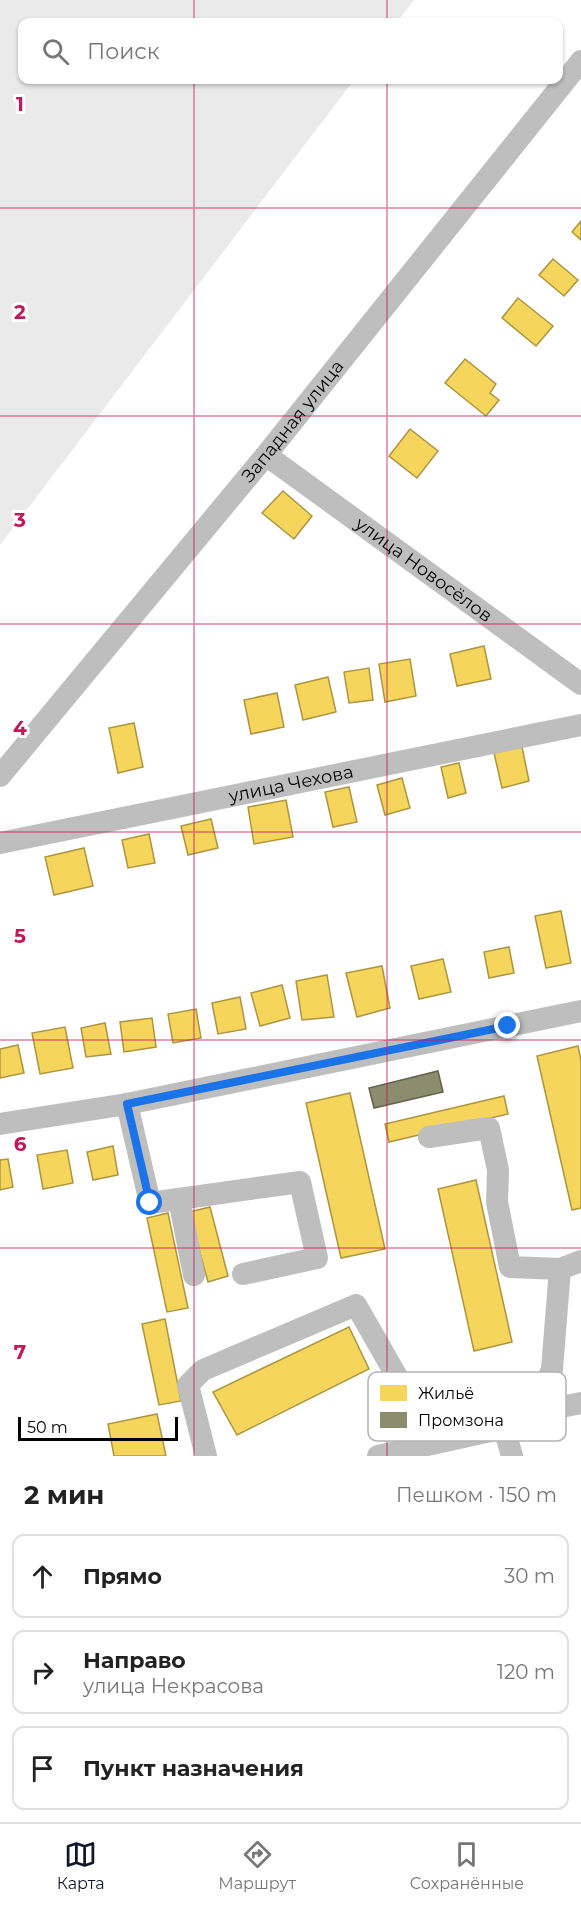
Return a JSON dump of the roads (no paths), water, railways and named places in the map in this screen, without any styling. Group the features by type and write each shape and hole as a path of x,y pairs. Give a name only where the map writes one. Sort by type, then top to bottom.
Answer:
{"street":[{"name":"Западная улица","path":"563,84 581,61"},
{"name":"Западная улица","path":"0,776 266,455 563,84"},
{"name":"улица Новосёлов","path":"266,455 581,684"},
{"name":"улица Чехова","path":"0,843 581,725"},
{"path":"0,1124 127,1104 581,1011"},
{"path":"127,1104 150,1203 300,1182 317,1258 243,1274"},
{"path":"429,1137 489,1128 498,1170 497,1202 510,1267 575,1258 551,1372"},
{"path":"179,1199 194,1275"},
{"path":"206,1456 188,1385 203,1370 356,1305 394,1372"},
{"path":"566,1406 581,1403"},
{"path":"378,1456 444,1441"},
{"path":"508,1441 512,1456"}]}
